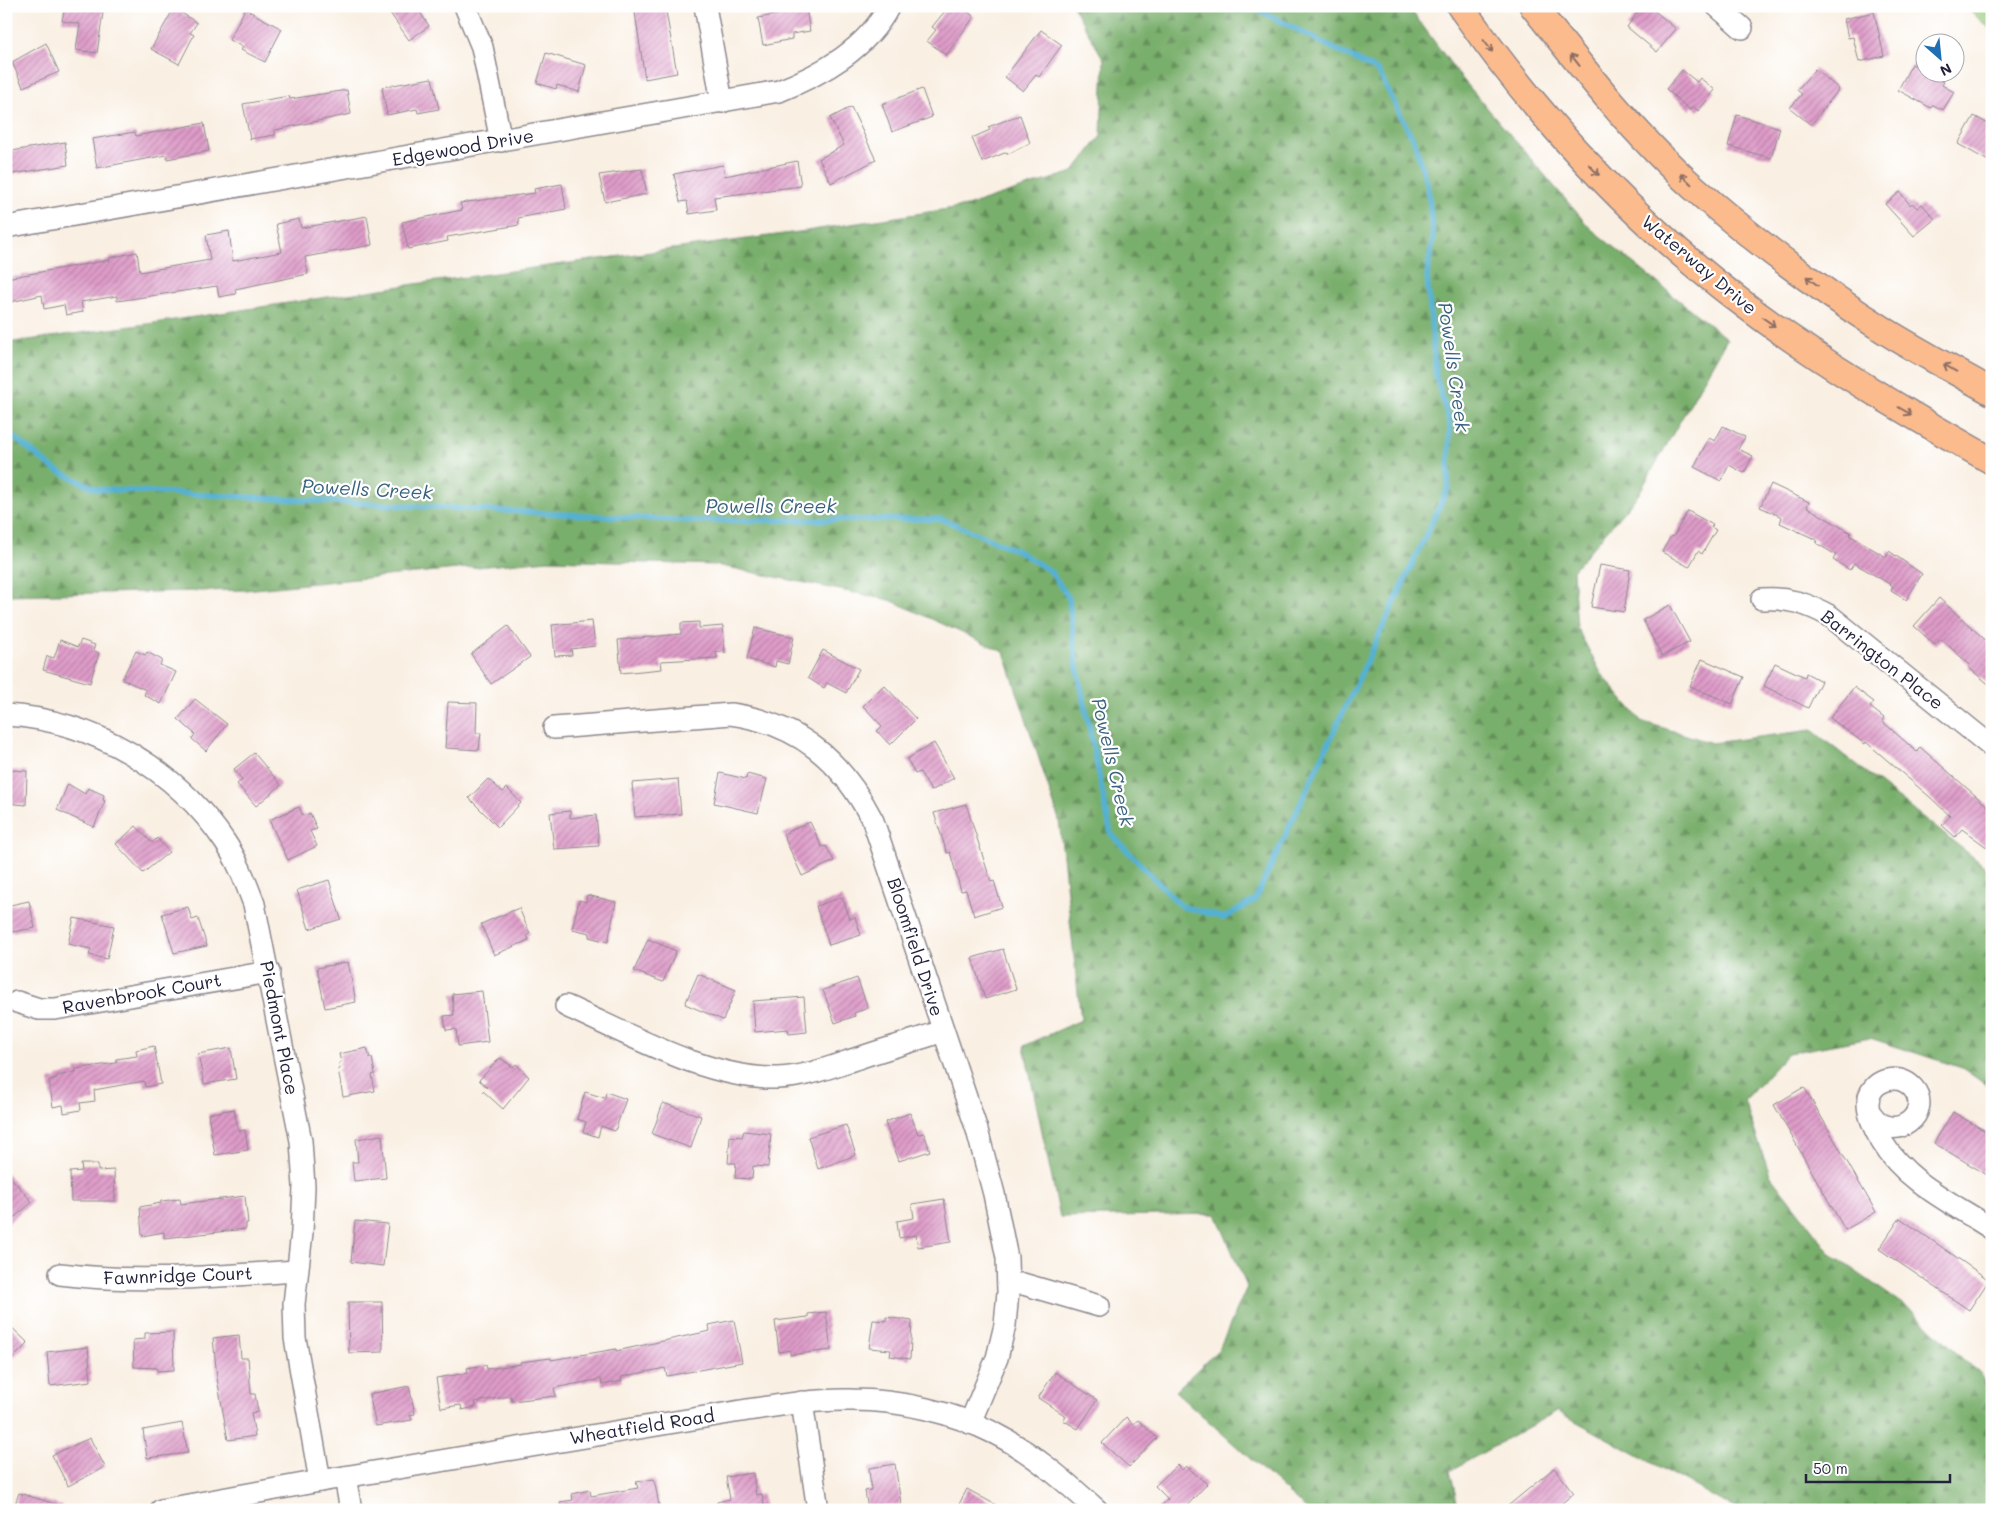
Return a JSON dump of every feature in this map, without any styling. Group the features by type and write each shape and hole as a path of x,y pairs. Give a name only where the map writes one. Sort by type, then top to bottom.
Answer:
{"main road":[{"name":"Waterway Drive","path":"1460,6 1521,87 1587,163 1638,215 1681,254 1737,300 1828,363 1992,461"},
{"path":"1533,6 1596,86 1655,150 1693,186 1754,238 1820,287 1887,332 1992,392"}],"street":[{"path":"465,6 482,47 501,141"},
{"path":"705,6 722,102"},
{"name":"Edgewood Drive","path":"6,227 779,91 807,80 833,65 861,42 889,6"},
{"path":"1718,6 1742,28"},
{"name":"Barrington Place","path":"1762,599 1793,600 1830,616 1992,747"},
{"name":"Bloomfield Drive","path":"554,728 731,714 780,727 805,740 828,757 860,796 873,821 977,1130 994,1194 1007,1258 1008,1284 1005,1325 997,1358 970,1423"},
{"name":"Piedmont Place","path":"6,715 61,724 95,736 151,766 184,793 207,817 226,844 242,873 254,904 301,1141 304,1187 302,1232 296,1271 294,1304 295,1338 320,1480"},
{"name":"Ravenbrook Court","path":"16,1002 39,1008 55,1009 268,972"},
{"path":"566,1006 694,1062 722,1072 750,1077 779,1078 808,1074 943,1031"},
{"path":"1870,1114 1876,1129 1890,1153 1912,1177 1992,1229"},
{"name":"Fawnridge Court","path":"60,1274 106,1280 153,1280 296,1271"},
{"path":"1008,1284 1023,1284 1099,1306"},
{"name":"Wheatfield Road","path":"161,1510 320,1480 802,1402 854,1400 895,1403 935,1412 997,1434 1040,1463 1097,1510"},
{"path":"802,1402 818,1510"},
{"path":"345,1477 351,1510"}],"green space":[{"path":"1073,6 1408,6 1459,75 1590,228 1727,339 1638,495 1573,570 1577,628 1601,673 1641,721 1712,743 1812,730 1992,872 1992,1089 1962,1068 1870,1038 1788,1053 1744,1101 1770,1175 1831,1254 1915,1313 1980,1374 1992,1395 1992,1510 1738,1510 1557,1411 1450,1471 1459,1510 1307,1510 1175,1391 1219,1349 1247,1287 1216,1214 1060,1217 1024,1046 1081,1020 1059,820 1004,652 890,600 716,565 548,560 245,590 6,595 6,343 415,284 806,231 967,206 1073,172 1101,136 1104,60"},
{"path":"1964,6 1992,6 1992,30"}],"building":[{"path":"65,6 104,6 97,53 76,50 80,24 62,21"},
{"path":"385,6 416,6 429,26 409,40"},
{"path":"634,6 665,6 677,73 645,79"},
{"path":"949,6 962,6 974,17 946,55 927,41 936,30 932,27"},
{"path":"1642,6 1649,6 1676,29 1657,52 1627,27"},
{"path":"174,8 197,23 190,33 194,35 179,64 151,49"},
{"path":"245,9 282,29 265,62 241,50 243,47 229,40"},
{"path":"806,9 810,31 792,34 792,39 763,45 758,18"},
{"path":"1874,12 1884,56 1859,62 1853,37 1848,38 1844,19"},
{"path":"1041,30 1062,45 1039,77 1036,75 1023,91 1005,77"},
{"path":"46,43 59,72 23,87 12,62"},
{"path":"546,53 586,65 579,92 557,85 556,89 537,83"},
{"path":"1912,64 1916,66 1916,82 1944,82 1942,85 1954,92 1943,110 1933,105 1931,108 1898,90"},
{"path":"1815,69 1839,89 1811,125 1790,108 1802,94 1797,90"},
{"path":"1682,70 1697,82 1700,78 1715,90 1698,111 1693,106 1690,110 1666,89"},
{"path":"432,78 439,109 418,113 417,109 387,115 382,87"},
{"path":"922,89 932,117 892,132 882,104"},
{"path":"347,90 351,114 275,130 275,135 250,139 243,104 289,96 290,99"},
{"path":"851,107 876,160 831,183 819,159 844,145 830,118"},
{"path":"1020,115 1030,143 1008,154 1007,152 982,162 972,138 990,130 988,127"},
{"path":"1737,115 1780,128 1771,158 1728,146"},
{"path":"1974,116 1992,126 1992,163 1958,144"},
{"path":"204,123 209,151 167,159 167,155 97,168 92,139 135,132 136,136"},
{"path":"65,142 68,165 6,175 6,152"},
{"path":"797,161 801,186 714,197 716,210 689,214 687,201 680,202 674,174 723,165 725,176"},
{"path":"642,169 647,194 605,202 599,175"},
{"path":"562,184 566,209 518,218 519,225 447,237 448,241 408,249 402,222 462,210 460,203 535,193 534,189"},
{"path":"1900,192 1910,205 1912,203 1917,208 1922,204 1935,219 1914,236 1885,204"},
{"path":"367,216 372,245 305,257 308,274 235,289 236,294 219,297 217,286 117,301 117,296 81,302 83,312 66,315 64,305 44,309 42,295 6,303 6,278 110,260 109,258 137,252 140,272 210,260 206,235 229,231 233,261 282,252 276,224 299,219 301,228"},
{"path":"1723,426 1745,437 1738,449 1753,456 1744,473 1729,465 1721,481 1694,467 1709,438 1715,441"},
{"path":"1771,484 1809,502 1807,507 1851,533 1849,535 1886,557 1889,551 1922,574 1906,600 1891,591 1893,586 1854,563 1850,570 1833,560 1836,555 1816,543 1817,540 1780,523 1782,517 1760,507"},
{"path":"1688,511 1713,525 1711,527 1716,530 1702,554 1698,551 1689,567 1662,552"},
{"path":"1600,565 1630,570 1624,612 1591,607"},
{"path":"1939,598 1992,646 1992,687 1968,667 1970,665 1941,639 1935,645 1914,626"},
{"path":"1670,605 1690,642 1662,656 1643,620"},
{"path":"592,621 595,646 571,649 572,655 555,656 552,625"},
{"path":"699,622 699,628 723,626 725,653 716,651 717,658 661,661 662,669 621,673 618,640 681,634 681,623"},
{"path":"508,626 530,657 491,684 471,654"},
{"path":"755,628 794,637 788,664 776,661 775,667 747,659"},
{"path":"60,640 78,647 81,640 95,645 93,650 99,653 90,683 43,670 47,656 54,658"},
{"path":"823,650 859,669 846,693 827,683 824,688 808,678"},
{"path":"136,651 145,655 147,652 162,660 160,665 176,672 161,704 144,695 146,690 122,679"},
{"path":"1702,659 1744,677 1732,704 1690,686"},
{"path":"1775,663 1805,677 1806,673 1821,681 1808,708 1764,686"},
{"path":"884,685 916,719 890,745 877,731 882,726 863,706"},
{"path":"1854,687 1874,702 1870,707 1884,718 1882,721 1917,752 1920,747 1992,810 1992,851 1962,829 1955,837 1942,825 1950,816 1866,742 1865,744 1830,718"},
{"path":"195,699 227,724 206,751 192,739 195,734 178,719"},
{"path":"448,702 477,703 476,733 481,733 479,750 445,748"},
{"path":"934,743 954,778 931,791 920,772 915,774 907,759"},
{"path":"254,753 281,785 256,806 237,784 242,780 234,769"},
{"path":"9,770 27,771 26,805 6,803 6,775 8,776"},
{"path":"720,773 746,779 747,774 767,779 758,813 714,803"},
{"path":"488,779 503,792 507,788 521,803 498,827 469,798"},
{"path":"678,779 681,814 635,817 632,783"},
{"path":"68,784 85,794 88,788 104,795 103,800 105,801 94,827 57,810"},
{"path":"966,804 991,882 994,881 1002,907 974,916 966,890 961,891 950,852 947,853 934,813"},
{"path":"299,807 303,816 310,813 317,829 310,831 317,846 288,860 269,820"},
{"path":"570,811 570,818 596,815 599,846 554,849 550,813"},
{"path":"810,822 822,847 826,846 834,861 802,876 783,834"},
{"path":"136,826 152,843 157,838 169,852 143,873 116,844"},
{"path":"329,880 341,919 309,929 297,890"},
{"path":"587,895 616,902 608,942 589,937 590,933 572,929 579,900 586,902"},
{"path":"842,897 850,919 855,917 861,935 829,945 816,906"},
{"path":"29,901 35,928 6,933 6,906"},
{"path":"188,907 192,920 198,918 207,946 174,953 162,914"},
{"path":"519,908 530,934 527,935 529,940 494,955 481,924"},
{"path":"74,918 114,926 107,959 89,955 91,949 68,944"},
{"path":"648,939 676,951 663,982 634,971"},
{"path":"1003,949 1016,989 985,999 972,958"},
{"path":"348,962 356,1002 325,1008 317,968"},
{"path":"698,974 736,990 723,1020 685,1004"},
{"path":"857,978 868,1008 854,1013 855,1016 835,1023 823,990"},
{"path":"482,991 488,1042 458,1046 456,1029 446,1030 444,1016 454,1015 452,994"},
{"path":"804,997 807,1032 789,1034 788,1029 755,1032 753,1001"},
{"path":"154,1046 161,1084 145,1087 144,1081 94,1090 95,1101 80,1103 81,1110 64,1113 63,1105 53,1107 49,1080 57,1078 57,1076 76,1072 75,1069 116,1063 116,1059 137,1056 136,1050"},
{"path":"231,1048 236,1079 204,1084 198,1054"},
{"path":"367,1048 370,1058 372,1058 375,1074 372,1075 375,1091 343,1097 338,1069 340,1069 339,1063 341,1062 339,1054"},
{"path":"500,1058 513,1067 516,1064 529,1077 503,1109 483,1091 487,1087 479,1080"},
{"path":"1804,1087 1876,1212 1845,1230 1774,1105"},
{"path":"585,1092 605,1098 606,1092 626,1099 615,1131 601,1126 598,1137 583,1132 586,1122 577,1119"},
{"path":"663,1103 701,1116 691,1148 652,1134"},
{"path":"234,1109 238,1131 245,1130 248,1150 215,1155 208,1114"},
{"path":"1953,1112 1992,1135 1992,1178 1934,1143"},
{"path":"910,1113 918,1134 924,1133 930,1151 899,1161 885,1122"},
{"path":"846,1125 856,1155 818,1169 808,1137"},
{"path":"744,1131 771,1134 768,1167 753,1166 752,1179 735,1178 736,1163 728,1163 730,1136 742,1137"},
{"path":"382,1135 386,1178 354,1181 352,1162 358,1162 356,1139"},
{"path":"81,1164 98,1164 98,1171 114,1170 115,1201 71,1201 70,1172 82,1171"},
{"path":"6,1172 32,1202 6,1225"},
{"path":"245,1196 248,1223 246,1223 246,1229 164,1238 164,1232 142,1236 140,1207 161,1203 161,1201 180,1199 181,1204"},
{"path":"944,1199 951,1242 918,1247 916,1235 899,1238 897,1221 914,1218 912,1204"},
{"path":"1900,1218 1989,1280 1969,1310 1879,1249"},
{"path":"355,1221 388,1224 383,1266 351,1262"},
{"path":"348,1302 382,1302 383,1352 349,1353"},
{"path":"826,1312 831,1350 790,1355 790,1350 779,1352 775,1321 808,1317 808,1314"},
{"path":"886,1317 912,1321 910,1359 890,1356 891,1350 869,1348 873,1320 886,1321"},
{"path":"734,1320 742,1362 667,1376 665,1368 621,1377 622,1381 602,1385 601,1379 554,1388 556,1396 512,1401 511,1396 475,1402 476,1407 462,1410 461,1405 441,1408 436,1378 468,1373 467,1368 486,1365 487,1369 521,1364 520,1362 551,1358 551,1360 616,1349 616,1351 710,1331 709,1325"},
{"path":"6,1322 28,1343 6,1365"},
{"path":"173,1332 174,1370 157,1371 157,1368 134,1367 133,1340 145,1339 145,1333"},
{"path":"239,1335 241,1358 248,1358 251,1394 255,1394 258,1412 251,1413 255,1436 228,1440 217,1378 213,1338"},
{"path":"88,1347 91,1381 50,1386 47,1352"},
{"path":"1055,1372 1097,1400 1078,1429 1063,1420 1066,1416 1038,1398"},
{"path":"409,1386 415,1414 410,1415 412,1420 376,1426 369,1394"},
{"path":"1126,1417 1133,1424 1138,1420 1157,1438 1129,1467 1102,1443"},
{"path":"182,1423 188,1453 147,1458 143,1430"},
{"path":"90,1438 105,1467 68,1486 52,1455"},
{"path":"895,1464 901,1504 868,1509 865,1491 871,1490 869,1468"},
{"path":"1177,1465 1182,1470 1186,1466 1207,1484 1183,1510 1157,1510 1168,1499 1155,1486"},
{"path":"1554,1468 1574,1493 1554,1510 1503,1510"},
{"path":"753,1473 756,1495 762,1494 765,1510 718,1510 717,1502 730,1499 726,1477"},
{"path":"654,1479 660,1510 561,1510 560,1502 573,1500 572,1494 590,1490 591,1496 638,1488 636,1482"},
{"path":"967,1489 1005,1510 956,1510"},
{"path":"19,1493 62,1506 62,1510 13,1510"}],"waterway":[{"name":"Powells Creek","path":"6,431 54,469 96,489 692,521 942,519 1016,550 1050,571 1069,598 1076,662 1111,834 1181,906 1224,918 1255,900 1448,488 1450,424 1436,377 1427,276 1433,237 1428,188 1415,143 1378,71 1251,6"}]}
